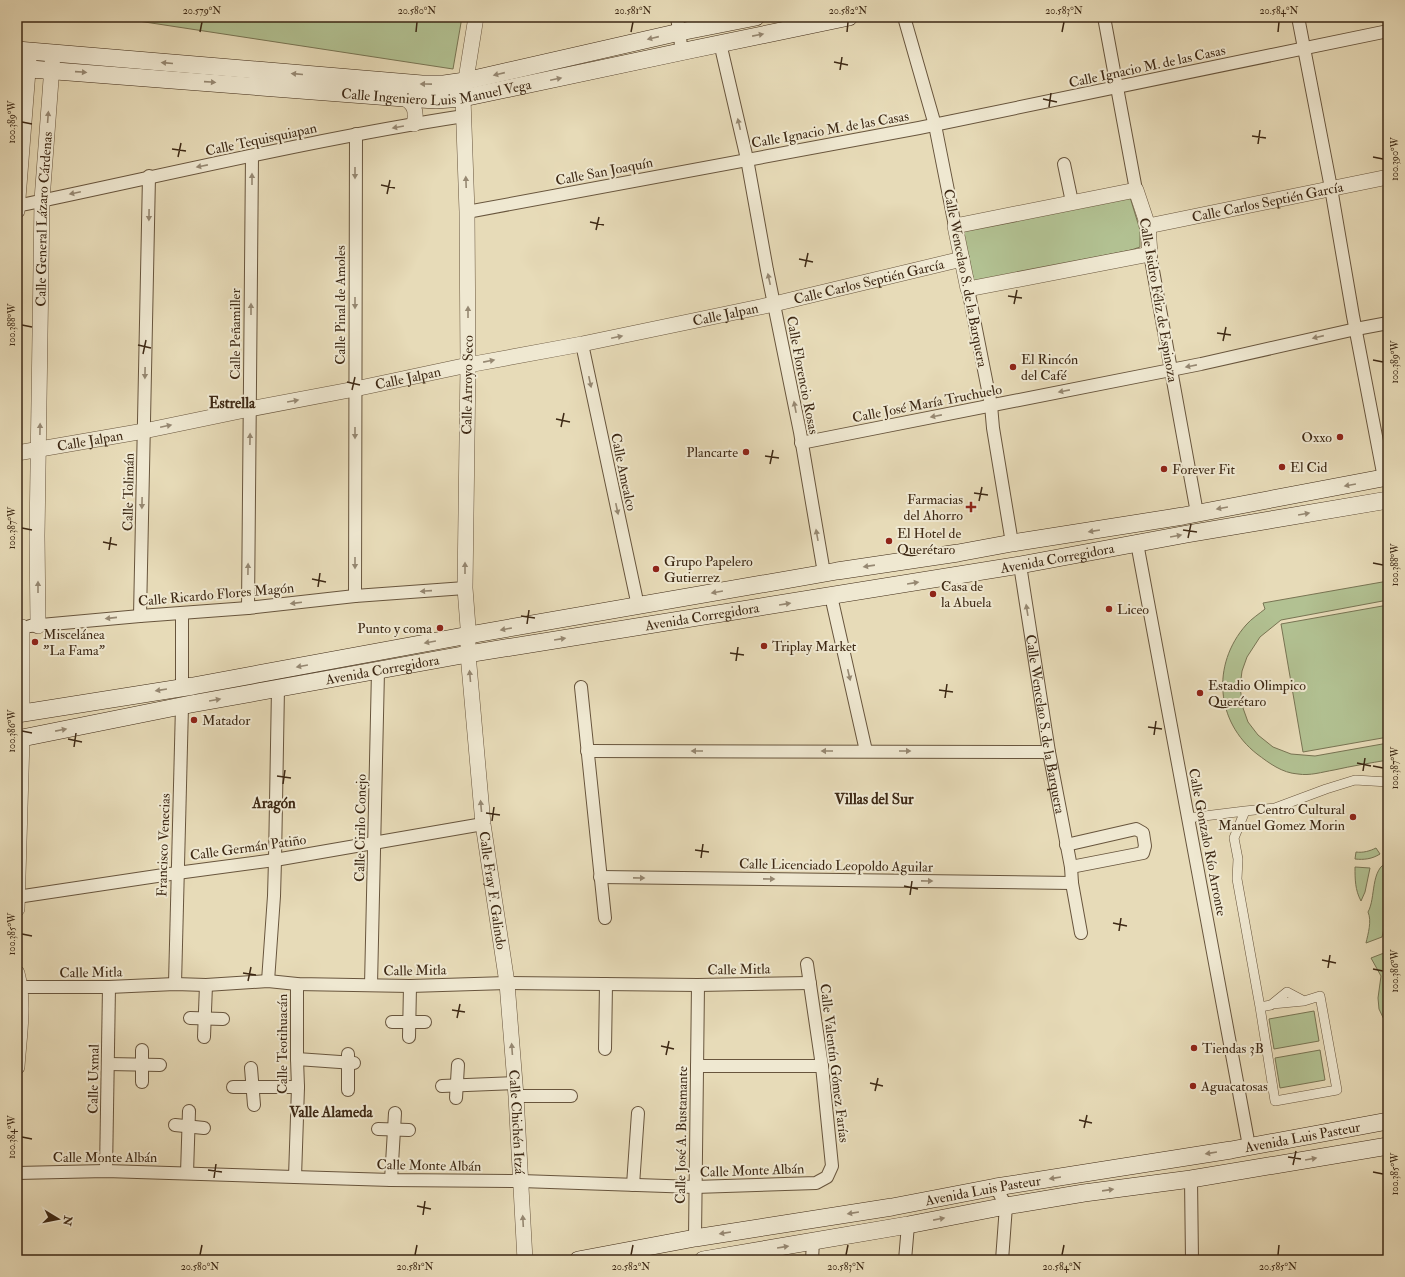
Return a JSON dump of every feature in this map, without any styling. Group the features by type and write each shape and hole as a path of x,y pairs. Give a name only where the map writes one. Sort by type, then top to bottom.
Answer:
{"main road":[{"name":"Calle Ingeniero Luis Manuel Vega","path":"22,68 436,100 678,24 704,26 756,17"},
{"name":"Calle Ingeniero Luis Manuel Vega","path":"23,51 422,84 444,84 464,90 682,52 849,17"},
{"name":"Avenida Corregidora","path":"19,713 182,688 468,635 824,573 958,553 1197,513 1386,478"},
{"name":"Avenida Corregidora","path":"20,739 182,706 468,654 1020,565 1137,543 1388,500"},
{"name":"Avenida Luis Pasteur","path":"578,1260 695,1238 892,1207 996,1187 1250,1146 1388,1121"},
{"name":"Avenida Luis Pasteur","path":"711,1259 908,1225 1006,1206 1084,1193 1191,1179 1388,1146"},
{"path":"1082,1174 1084,1193"}],"street":[{"name":"Calle Arroyo Seco","path":"468,654 465,588 468,365 467,212 464,90 476,17"},
{"name":"Calle Wencelao S. de la Barquera","path":"904,17 935,125 991,405 993,428 1012,543"},
{"name":"Calle Isidro Féliz de Espinoza","path":"1104,17 1136,190 1148,226 1150,254 1197,513"},
{"path":"1298,17 1305,48 1356,329 1386,478"},
{"path":"678,24 682,52"},
{"path":"704,26 715,44"},
{"name":"Calle Ignacio M. de las Casas","path":"747,159 935,125 1388,31"},
{"name":"Calle Florencio Rosas","path":"715,44 747,159 824,573"},
{"name":"Calle General Lázaro Cárdenas","path":"17,211 23,51"},
{"name":"Calle General Lázaro Cárdenas","path":"38,626 42,200 53,53"},
{"path":"404,98 410,101 414,107 416,116 414,124"},
{"name":"Calle Tequisquiapan","path":"17,206 149,176 356,134 464,116"},
{"name":"Calle Pinal de Amoles","path":"355,596 356,134"},
{"name":"Calle Peñamiller","path":"248,608 252,156"},
{"name":"Calle San Joaquín","path":"467,212 747,159"},
{"path":"1064,164 1072,202"},
{"name":"Calle Tolimán","path":"140,616 149,176"},
{"name":"Calle Carlos Septién García","path":"1148,226 1388,177"},
{"path":"955,226 1136,190"},
{"path":"968,290 1150,254"},
{"name":"Calle Carlos Septién García","path":"774,304 962,259"},
{"name":"Calle Jalpan","path":"17,453 355,390 468,365 582,344 774,304"},
{"name":"Calle José María Truchuelo","path":"801,443 1171,370 1388,323"},
{"name":"Calle Amealco","path":"582,344 638,606"},
{"name":"Calle Gonzalo Río Arronte","path":"1137,543 1250,1146"},
{"name":"Calle Wencelao S. de la Barquera","path":"1020,565 1049,752 1071,867 1072,883 1081,933"},
{"name":"Calle Ricardo Flores Magón","path":"19,627 248,608 355,596 465,588"},
{"path":"830,596 866,751"},
{"path":"182,613 182,688"},
{"path":"19,627 19,713"},
{"name":"Calle Fray F. Galindo","path":"468,654 483,824 507,983"},
{"name":"Calle Cirilo Conejo","path":"371,985 378,671"},
{"path":"582,687 604,918"},
{"path":"268,982 276,860 278,688"},
{"name":"Francisco Venecias","path":"175,984 182,706"},
{"path":"17,901 20,739"},
{"path":"587,751 1049,752"},
{"path":"1188,818 1275,808 1355,780 1388,782"},
{"path":"1245,811 1234,838 1238,859 1237,879 1275,1101 1337,1090 1320,996 1304,1001 1260,1007"},
{"name":"Calle Germán Patiño","path":"17,901 178,873 276,860 483,824"},
{"path":"1066,845 1136,829 1143,833 1145,846 1143,853 1071,867"},
{"name":"Calle Licenciado Leopoldo Aguilar","path":"600,877 1072,883"},
{"name":"Calle Valentín Gómez Farías","path":"807,964 822,1066 832,1166"},
{"name":"Calle Mitla","path":"18,983 109,987 268,982 410,986 507,983 698,985 810,983"},
{"path":"17,1067 21,1000 18,983"},
{"name":"Calle Chichén Itzá","path":"507,983 525,1260"},
{"name":"Calle Teotihuacán","path":"294,1177 298,1087 297,984"},
{"path":"605,1049 606,984"},
{"path":"204,1037 206,985"},
{"name":"Calle José A. Bustamante","path":"695,1238 698,985"},
{"path":"409,1037 410,986"},
{"name":"Calle Uxmal","path":"106,1171 109,1064 109,987"},
{"path":"190,1018 224,1019"},
{"path":"392,1022 425,1022"},
{"path":"142,1050 142,1082"},
{"path":"297,1059 350,1060 348,1090"},
{"path":"109,1064 160,1065"},
{"path":"456,1098 458,1066"},
{"path":"697,1066 822,1066"},
{"path":"251,1068 254,1105"},
{"path":"442,1086 457,1085 515,1089 571,1096"},
{"path":"232,1087 298,1087"},
{"path":"187,1173 189,1111"},
{"path":"391,1180 394,1113"},
{"path":"633,1185 638,1113"},
{"path":"175,1125 204,1128"},
{"path":"378,1129 409,1130"},
{"name":"Calle Monte Albán","path":"17,1173 106,1171 391,1180 520,1181 695,1187 816,1183 827,1177 832,1166"},
{"path":"1191,1179 1192,1260"},
{"path":"996,1187 1006,1206 1002,1260"},
{"path":"905,1260 908,1225"},
{"path":"812,1260 813,1241"}],"green space":[{"path":"112,17 462,17 453,69"},
{"path":"1129,194 1140,230 1140,247 973,282 961,230"},
{"path":"1388,581 1388,600 1281,620 1260,637 1247,657 1242,671 1240,687 1243,708 1248,722 1258,735 1273,747 1291,754 1315,756 1388,743 1388,760 1316,774 1287,772 1271,764 1243,741 1233,726 1226,710 1223,692 1223,675 1227,658 1235,641 1246,625 1265,609 1263,603"},
{"path":"1388,605 1388,737 1303,752 1281,624"},
{"path":"1376,848 1380,854 1377,856 1368,859 1355,859 1356,852 1366,852"},
{"path":"1388,862 1388,913 1382,937 1366,943 1370,923 1368,912 1374,884 1378,871"},
{"path":"1355,867 1370,868 1365,892 1361,901 1356,889"},
{"path":"1384,953 1388,960 1388,1028 1379,1009 1378,998 1381,976 1371,958"},
{"path":"1314,1011 1319,1041 1274,1049 1269,1019"},
{"path":"1320,1050 1325,1080 1280,1088 1275,1058"}],"place":[{"name":"El Rincón del Café","path":"1013,367"},
{"name":"Oxxo","path":"1340,437"},
{"name":"Plancarte","path":"746,452"},
{"name":"El Cid","path":"1282,467"},
{"name":"Forever Fit","path":"1164,469"},
{"name":"Farmacias del Ahorro","path":"971,507"},
{"name":"El Hotel de Querétaro","path":"889,541"},
{"name":"Grupo Papelero Gutierrez","path":"656,569"},
{"name":"Casa de la Abuela","path":"933,594"},
{"name":"Liceo","path":"1109,609"},
{"name":"Punto y coma","path":"440,628"},
{"name":"Miscelánea \"La Fama\"","path":"35,642"},
{"name":"Triplay Market","path":"764,646"},
{"name":"Estadio Olimpico Querétaro","path":"1200,693"},
{"name":"Matador","path":"194,720"},
{"name":"Centro Cultural Manuel Gomez Morin","path":"1353,817"},
{"name":"Tiendas 3B","path":"1194,1048"},
{"name":"Aguacatosas","path":"1193,1086"}],"district":[{"name":"Estrella","path":"232,403"},
{"name":"Villas del Sur","path":"874,799"},
{"name":"Aragón","path":"274,803"},
{"name":"Valle Alameda","path":"331,1112"}]}
